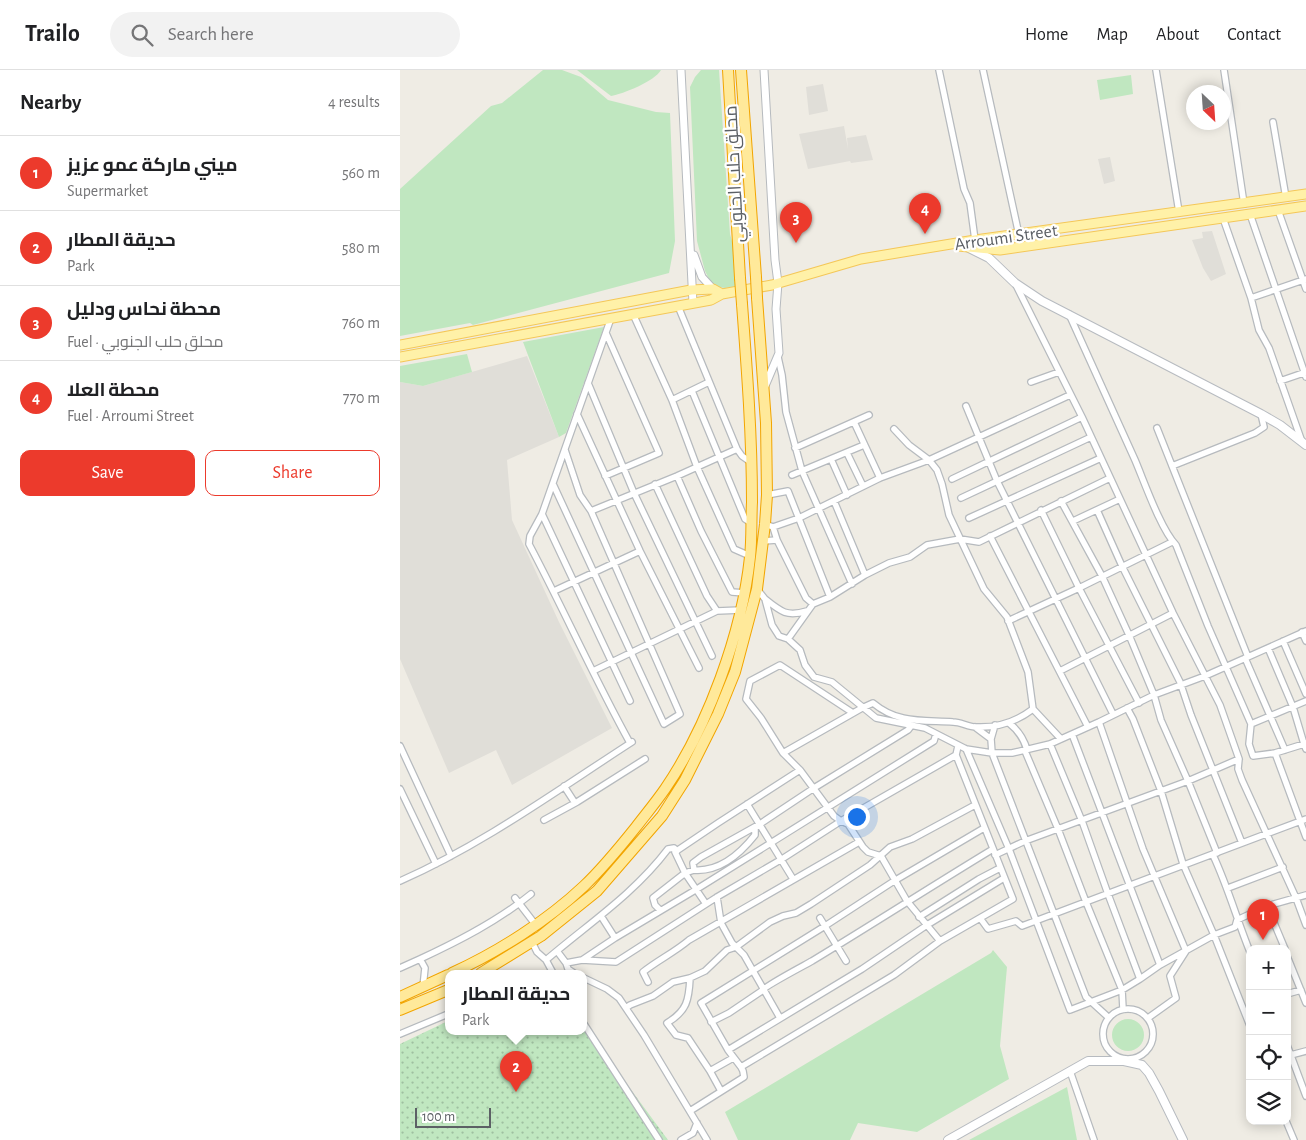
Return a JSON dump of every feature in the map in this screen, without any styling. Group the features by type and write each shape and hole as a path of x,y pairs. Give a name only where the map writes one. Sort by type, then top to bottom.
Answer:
{"highway":[{"name":"محلق حلب الجنوبي","path":"458,970 507,944 535,924 584,886 620,847 665,788 697,733 725,663 741,610 750,556 752,463 728,70"},
{"name":"محلق حلب الجنوبي","path":"486,970 532,942 597,891 662,816 685,780 718,714 735,672 757,589 763,541 769,525 764,394 741,70"},
{"path":"400,997 445,976"},
{"path":"400,1010 445,991"}],"main road":[{"name":"Arroumi Street","path":"945,245 1306,194"},
{"path":"1289,197 1294,208"},
{"name":"Arroumi Street","path":"945,245 1000,250 1306,206"},
{"path":"400,357 714,300 722,294 778,283 861,260 945,245"},
{"path":"967,247 989,258 1015,283 1042,300 1261,414 1304,443"},
{"path":"400,345 691,290 713,289 722,294"},
{"path":"948,1140 1088,1061 1124,1061 1142,1065 1159,1091 1183,1140"}],"street":[{"path":"681,70 693,303"},
{"path":"764,70 778,283 776,309 778,359 782,374 786,412 802,471 852,584"},
{"path":"939,70 964,189 970,203 975,240"},
{"path":"983,70 1019,235"},
{"path":"1156,70 1179,212"},
{"path":"1224,70 1244,204"},
{"path":"1273,122 1289,197"},
{"path":"1278,210 1306,289"},
{"path":"1250,214 1306,374 1280,381"},
{"path":"1223,218 1251,298 1259,330 1268,348 1304,443"},
{"path":"691,244 702,277 713,289"},
{"path":"1251,298 1304,280"},
{"path":"1015,283 1082,417 1145,555 1220,706 1239,759 1238,769 1242,780 1268,833 1306,925"},
{"path":"678,306 737,449 742,456 752,463"},
{"path":"1068,313 1118,420 1160,518 1172,542 1176,545 1204,618 1251,724 1249,744 1253,756 1275,753 1305,745 1293,707 1268,648"},
{"path":"633,314 672,400 697,467 734,549 750,556"},
{"path":"400,881 451,856 504,825 632,742 593,671 529,544 530,536 542,514 553,484 611,318"},
{"path":"605,476 659,453 606,333"},
{"path":"762,363 771,364 778,359"},
{"path":"764,394 768,379 778,359"},
{"path":"1031,382 1059,372"},
{"path":"588,382 634,493 712,656"},
{"path":"672,400 709,382"},
{"path":"692,390 745,519 752,523"},
{"path":"814,604 806,598 769,525 799,518 880,478 928,460 1070,395"},
{"path":"966,406 1006,501 1113,714"},
{"path":"577,414 640,552 699,668"},
{"path":"1172,466 1255,433 1264,427 1261,414"},
{"path":"795,448 869,415"},
{"path":"952,479 1082,417"},
{"path":"854,422 880,478"},
{"path":"1157,428 1246,657 1285,750"},
{"path":"894,429 909,445 928,460 939,477 950,515 960,539 984,589 1008,621 1028,672 1033,709 1061,739"},
{"path":"961,498 1091,437"},
{"path":"792,475 864,445"},
{"path":"591,511 737,449"},
{"path":"553,484 664,724 680,714 591,511 580,495 565,450"},
{"path":"848,452 863,486"},
{"path":"969,518 1101,458"},
{"path":"831,459 847,494"},
{"path":"677,476 701,532 732,592 745,593"},
{"path":"788,639 814,604 830,597 865,575 889,563 910,557 927,545 960,539 979,542 1061,500 1096,486 1110,478"},
{"path":"654,484 707,596 717,611"},
{"path":"767,495 788,491 830,597"},
{"path":"1061,500 1102,576 1130,635 1162,720 1188,781 1247,945"},
{"path":"1073,521 1120,500"},
{"path":"834,501 865,575"},
{"path":"1041,510 1139,703"},
{"path":"1097,510 1122,566 1181,685 1212,771 1242,843"},
{"path":"542,514 630,701"},
{"path":"990,536 1088,727"},
{"path":"763,541 777,540"},
{"path":"1008,621 1172,542"},
{"path":"554,591 640,552"},
{"path":"757,589 765,599 784,613 795,615 807,611"},
{"path":"765,599 772,625 779,636 788,639 800,650 805,664 814,677 832,682 876,718 924,728 966,750 992,753 1026,751 1050,744 1154,695 1206,676 1304,632 1306,641"},
{"path":"593,671 717,611 741,610"},
{"path":"1060,671 1173,613"},
{"path":"1282,641 1306,694"},
{"path":"853,713 780,665 750,681 746,699 761,718 783,753 800,770 834,816 841,822 848,824 859,842 868,852 881,856 907,901 940,941"},
{"path":"1251,724 1306,701"},
{"path":"783,753 873,703 884,712 920,722 956,722 974,727 991,739"},
{"path":"1127,708 1134,719 1161,791 1183,864 1246,1016"},
{"path":"974,727 1009,723 1019,719 1033,709"},
{"path":"1099,722 1127,803 1186,951"},
{"path":"1009,723 1015,728 1024,742 1122,990 1123,1009"},
{"path":"995,725 991,739 992,753 1025,841 1086,997 1108,1017"},
{"path":"694,870 693,864 701,857 757,826 908,730 911,726"},
{"path":"582,960 934,741 936,734"},
{"path":"1072,734 1160,965"},
{"path":"1050,744 1082,821 1140,979"},
{"path":"400,746 451,856"},
{"path":"741,1067 894,975 940,941 1013,899 956,755 958,746"},
{"path":"966,750 1009,849 1070,1010 1122,990 1160,965 1214,935 1235,927 1237,920 1268,906 1306,894"},
{"path":"1275,753 1303,820 1306,837"},
{"path":"566,963 582,960 616,962 706,904 956,755"},
{"path":"544,820 645,759"},
{"path":"711,1022 907,901 994,852 1009,849 1025,841 1188,781 1239,759"},
{"path":"676,851 800,770"},
{"path":"564,786 575,803"},
{"path":"400,789 436,864"},
{"path":"747,804 757,826 772,843 793,879"},
{"path":"626,1008 653,996 673,982 690,978 705,971 727,950 736,947 770,922 796,913 811,904 870,865 890,848 912,839 975,805"},
{"path":"980,918 988,929 1016,920 1022,926 1303,820"},
{"path":"660,910 655,905 653,898 685,873 714,868 740,852 755,835 757,826"},
{"path":"690,1111 744,1077 741,1067 728,1050 701,1003 894,881 984,828"},
{"path":"648,982 643,972 689,940 859,842"},
{"path":"546,960 601,916 653,870 668,850 674,848 676,851"},
{"path":"676,851 685,873 698,889 706,904"},
{"path":"1228,888 1283,867"},
{"path":"919,917 1000,868"},
{"path":"728,1050 862,969 927,925 1004,878"},
{"path":"400,968 462,939 519,904 531,894"},
{"path":"515,898 535,924"},
{"path":"717,898 721,923 728,936 744,955 780,1018"},
{"path":"1268,906 1283,945"},
{"path":"601,916 615,938"},
{"path":"820,918 846,961"},
{"path":"727,950 728,936"},
{"path":"532,942 537,952 546,960 551,970"},
{"path":"557,951 570,970"},
{"path":"1148,1018 1176,998 1170,976 1186,951"},
{"path":"420,959 425,968 423,986"},
{"path":"1291,966 1306,1003"},
{"path":"690,978 689,997 685,1008 667,1023 676,1034 688,1038 721,1091"},
{"path":"587,979 607,989 619,998 707,1140"},
{"path":"1291,993 1301,990"},
{"path":"1123,1009 1137,1010 1148,1018 1153,1031 1151,1045 1141,1056 1125,1060 1110,1053 1103,1042 1102,1029 1108,1017 1123,1009"},
{"path":"400,1034 445,1015"},
{"path":"587,1029 658,1140"},
{"path":"1291,1055 1306,1051"},
{"path":"710,1071 733,1058"},
{"path":"1291,1060 1306,1096"},
{"path":"1070,1071 1094,1140"},
{"path":"681,1140 693,1133 697,1123"},
{"path":"1288,1125 1294,1140"}],"shaded area":[{"path":"823,84 828,111 809,115 806,87"},
{"path":"844,126 848,149 847,138 866,135 873,160 851,163 850,161 808,169 799,134"},
{"path":"1110,157 1115,181 1104,184 1098,159"},
{"path":"1212,231 1226,274 1211,281 1203,268 1192,240 1203,238 1202,232"},
{"path":"527,356 559,437 507,460 512,520 559,622 612,728 512,785 496,750 449,773 400,659 400,382 423,386"}],"green space":[{"path":"543,70 562,70 581,77 608,100 656,112 670,113 675,241 669,273 473,325 470,323 400,336 400,189 491,106 502,103"},
{"path":"577,70 661,70 646,83 611,96"},
{"path":"701,70 719,70 730,234 734,248 736,287 717,287 710,281 705,271 697,241 690,87"},
{"path":"1131,75 1133,94 1100,100 1097,80"},
{"path":"604,327 566,433 559,437 523,342"},
{"path":"467,354 472,372 423,386 400,382 400,366"},
{"path":"993,950 1007,967 1000,1046 1009,1079 917,1132 858,1123 850,1140 738,1140 725,1112 991,953"},
{"path":"1128,1019 1134,1020 1139,1024 1143,1029 1143,1041 1139,1046 1134,1050 1128,1051 1122,1050 1117,1046 1113,1041 1112,1035 1113,1029 1117,1024 1122,1020"},
{"path":"445,1022 445,1035 587,1035 587,1030 668,1140 400,1140 400,1044"},
{"path":"1067,1087 1077,1140 969,1140"}],"place":[{"name":"محطة العلا","path":"925,234"},
{"name":"محطة نحاس ودليل","path":"796,243"},
{"name":"ميني ماركة عمو عزيز","path":"1263,940"},
{"name":"حديقة المطار","path":"516,1092"}]}
